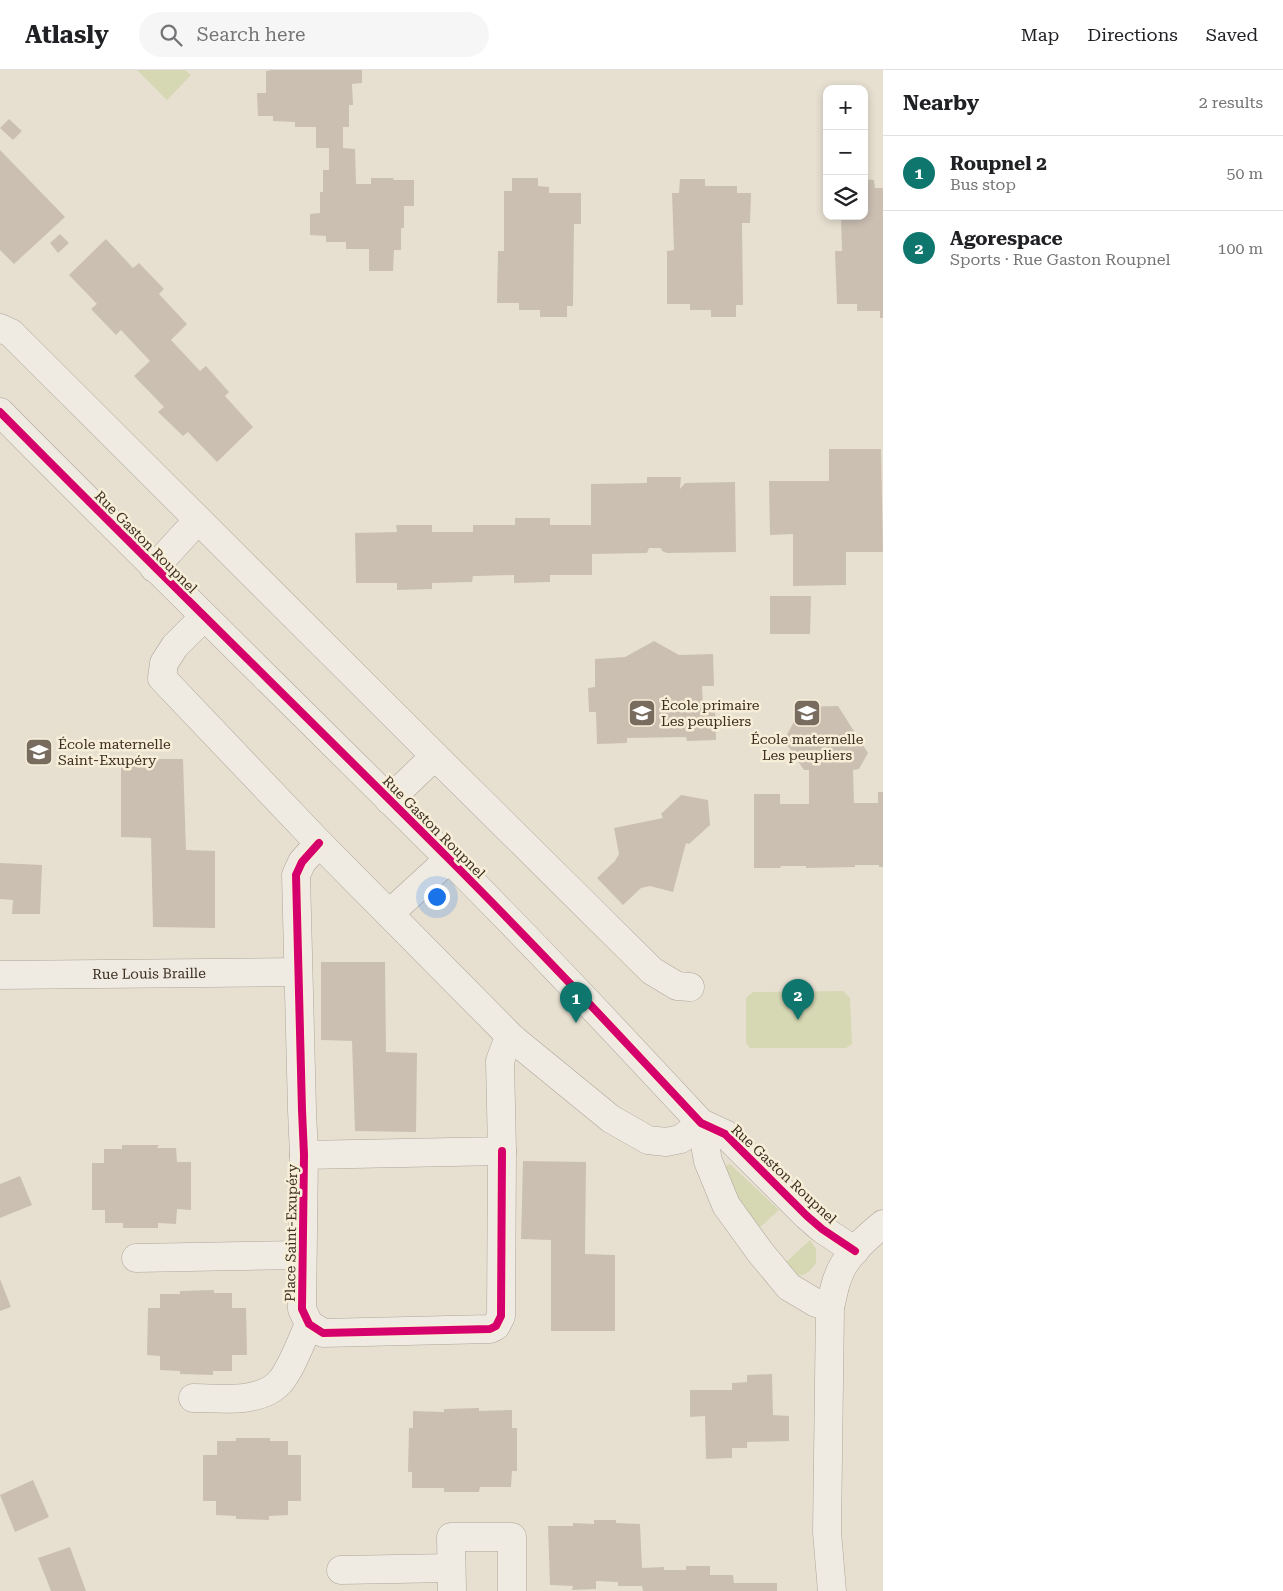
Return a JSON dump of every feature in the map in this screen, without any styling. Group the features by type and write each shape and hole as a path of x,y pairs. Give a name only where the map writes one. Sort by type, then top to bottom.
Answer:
{"street":[{"path":"0,328 11,333 652,971 677,986 690,987"},
{"name":"Rue Gaston Roupnel","path":"0,412 154,568 449,859 592,1006 701,1123 725,1134 807,1216 822,1229 855,1251"},
{"path":"154,568 198,520"},
{"path":"204,617 175,646 164,663 162,678 319,843 512,1038 611,1119 648,1140 666,1142 681,1139 701,1123 708,1162 726,1205 760,1252 789,1287 816,1303 830,1307"},
{"path":"389,800 435,756"},
{"name":"Place Saint-Exupéry","path":"309,1324 302,1309 304,1155 296,875 302,862 319,843"},
{"path":"390,913 449,859"},
{"name":"Rue Louis Braille","path":"0,975 298,972"},
{"path":"193,1398 252,1398 267,1393 280,1383 309,1324 324,1333 490,1330 496,1326 502,1316 500,1061 506,1045 512,1038"},
{"name":"Place Saint-Exupéry","path":"304,1155 502,1151"},
{"path":"832,1591 827,1532 830,1307 838,1277 844,1265 855,1251 881,1230"},
{"name":"Place Saint-Exupéry","path":"136,1258 302,1255"},
{"path":"341,1570 452,1580 451,1537 512,1537 512,1591"}],"green space":[{"path":"137,70 185,70 191,75 167,100"},
{"path":"843,991 850,998 852,1044 846,1048 750,1048 746,1043 746,998 753,992"},
{"path":"730,1164 779,1210 758,1229 738,1199 723,1167"},
{"path":"810,1240 816,1249 816,1263 812,1269 804,1275 796,1275 782,1266"}],"building":[{"path":"362,70 362,83 352,84 353,105 349,105 349,127 343,127 343,148 355,149 356,184 371,184 371,178 414,180 414,206 404,206 401,250 394,250 393,271 369,271 369,249 346,249 346,242 326,242 326,236 310,235 310,214 320,213 320,192 323,192 323,170 329,170 329,148 316,148 316,127 295,127 295,122 273,121 273,116 258,116 257,93 266,93 266,71"},
{"path":"9,119 22,131 13,140 0,128"},
{"path":"0,150 65,217 14,264 0,250"},
{"path":"512,178 538,178 538,186 549,187 549,193 581,193 581,224 574,224 573,306 567,306 567,317 540,317 540,310 519,310 519,303 497,303 498,251 504,251 504,191 512,191"},
{"path":"680,179 705,179 705,186 737,186 737,193 751,193 750,223 742,223 743,305 736,305 736,317 711,317 711,310 690,310 690,304 667,304 667,251 674,250 672,193 679,193"},
{"path":"868,179 874,180 875,188 883,188 883,318 880,318 880,311 857,311 857,304 837,304 835,251 842,251 841,220 868,220"},
{"path":"60,234 69,243 58,253 50,243"},
{"path":"106,239 133,268 139,263 164,289 159,294 187,324 171,340 200,371 206,366 229,392 225,396 253,427 217,462 188,432 183,436 158,412 164,407 134,376 150,361 121,330 116,335 91,309 97,304 69,275"},
{"path":"829,449 881,449 883,552 846,552 846,585 793,586 793,534 770,535 769,481 829,481"},
{"path":"647,477 681,477 680,489 685,483 735,482 736,552 667,553 662,551 661,548 649,548 647,553 592,554 592,575 550,575 550,582 514,583 514,575 473,576 472,582 432,583 432,589 397,590 397,583 356,583 355,533 397,532 396,525 432,525 432,532 473,532 473,525 515,525 515,518 550,518 550,525 591,525 591,484 647,483"},
{"path":"770,596 811,596 810,634 770,634"},
{"path":"654,641 679,655 713,654 714,686 702,686 703,705 715,705 716,740 687,741 686,737 627,738 627,743 597,744 596,712 589,712 588,688 595,687 595,659 625,657"},
{"path":"838,706 868,753 859,769 853,770 854,803 878,803 878,792 883,792 883,867 879,867 879,865 855,865 855,867 806,868 806,866 781,866 780,868 754,868 754,794 780,794 780,804 809,804 809,770 804,770 784,740 802,707"},
{"path":"121,759 183,759 186,850 215,851 215,928 153,927 151,838 121,837"},
{"path":"681,795 708,800 710,825 689,844 686,843 673,892 650,886 641,888 623,905 597,878 615,861 619,854 614,828 663,818 661,814"},
{"path":"0,863 42,865 40,914 12,914 13,900 0,899"},
{"path":"321,962 385,962 386,1052 417,1053 416,1132 355,1131 352,1041 321,1040"},
{"path":"122,1145 159,1145 157,1148 176,1148 177,1162 191,1162 191,1210 177,1209 176,1224 158,1223 158,1228 123,1228 123,1223 105,1223 105,1210 92,1210 92,1163 104,1163 104,1149 122,1149"},
{"path":"523,1161 586,1162 585,1254 615,1255 615,1331 551,1331 551,1240 521,1239"},
{"path":"20,1176 32,1205 0,1218 0,1184"},
{"path":"0,1279 11,1307 0,1311"},
{"path":"214,1290 214,1293 232,1293 232,1308 246,1308 247,1355 232,1355 232,1371 213,1371 213,1375 180,1374 180,1371 160,1370 160,1356 147,1355 148,1308 160,1308 160,1294 180,1294 180,1291"},
{"path":"772,1374 773,1415 789,1416 789,1441 747,1442 747,1448 732,1448 732,1458 706,1459 705,1416 690,1417 690,1390 732,1390 732,1383 747,1382 747,1375"},
{"path":"479,1408 479,1411 512,1410 512,1428 517,1428 517,1471 512,1471 511,1487 480,1487 479,1492 444,1492 444,1488 412,1488 412,1472 408,1472 409,1428 413,1428 413,1411 444,1412 444,1409"},
{"path":"236,1438 270,1438 270,1441 288,1441 288,1455 301,1455 301,1501 288,1501 288,1515 269,1516 269,1520 236,1519 236,1516 216,1515 216,1501 203,1501 203,1455 217,1455 217,1441 236,1441"},
{"path":"33,1480 49,1517 15,1532 0,1495"},
{"path":"594,1520 616,1520 616,1523 640,1524 642,1568 664,1567 664,1570 686,1570 686,1566 710,1566 710,1575 733,1575 734,1583 777,1583 777,1591 643,1591 642,1586 618,1586 618,1582 596,1581 596,1589 572,1590 573,1586 550,1585 548,1526 573,1526 573,1523 594,1524"},
{"path":"70,1547 86,1591 51,1591 38,1558"}],"cycle path":[{"path":"0,412 480,891 701,1123 725,1134 807,1216 822,1229 855,1251"},
{"path":"319,843 302,862 296,875 304,1155 302,1309 309,1324 323,1333 490,1329 496,1326 501,1316 502,1151"}],"place":[{"name":"École primaire Les peupliers","path":"642,713"},
{"name":"École maternelle Les peupliers","path":"807,713"},
{"name":"École maternelle Saint-Exupéry","path":"39,752"},
{"name":"Agorespace","path":"798,1020"},
{"name":"Roupnel 2","path":"576,1023"}]}
